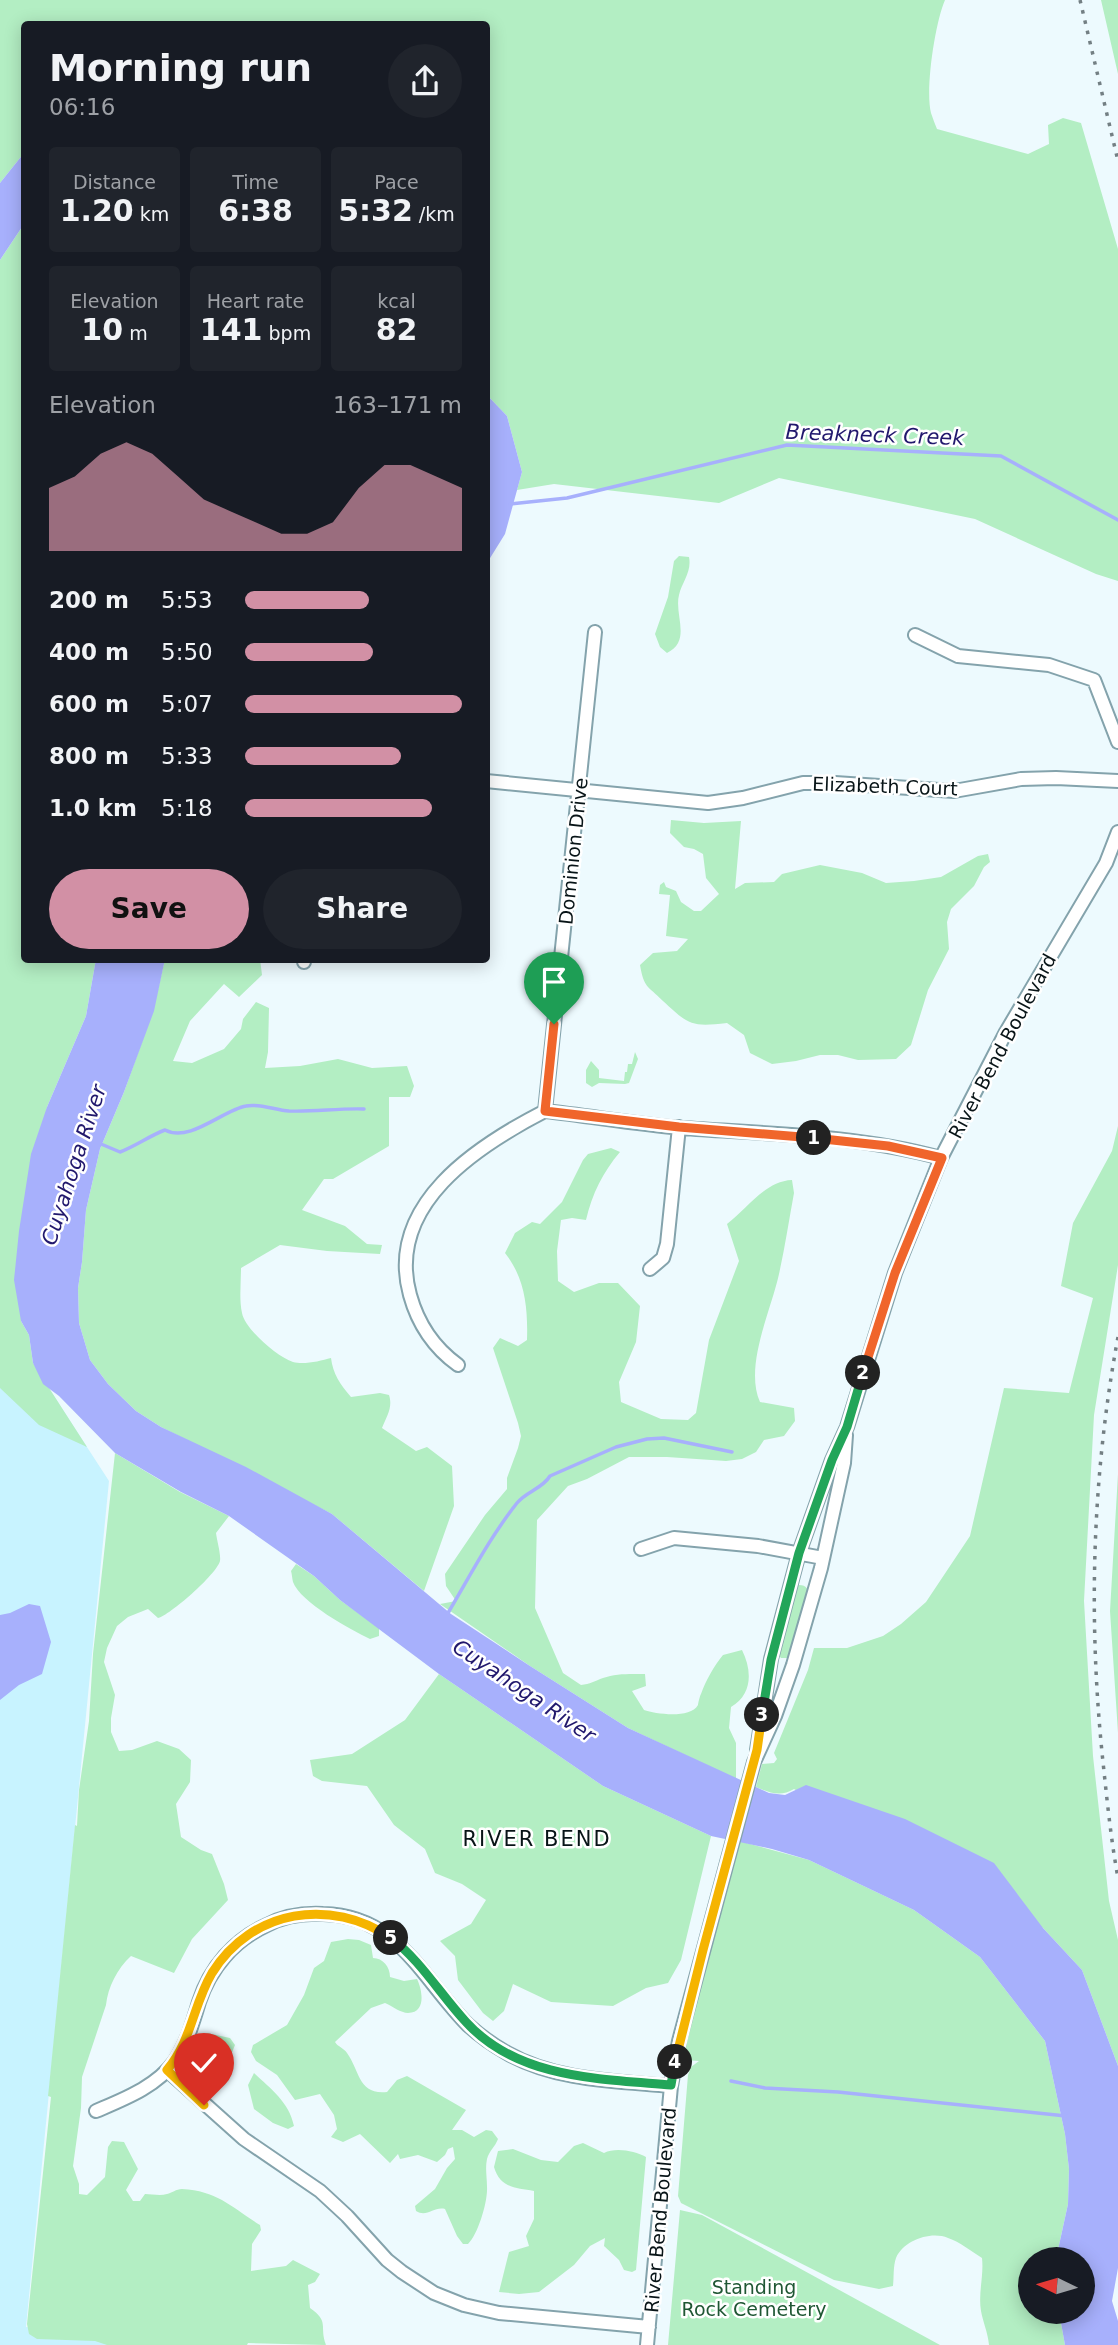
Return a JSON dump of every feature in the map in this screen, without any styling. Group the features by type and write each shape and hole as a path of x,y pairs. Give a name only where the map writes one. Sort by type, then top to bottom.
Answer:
{"street":[{"name":"Dominion Drive","path":"545,1111 595,632"},
{"path":"915,635 958,656 1049,665 1094,680 1118,743"},
{"name":"Elizabeth Court","path":"490,781 708,803 743,798 803,783 954,791 1021,779 1118,781"},
{"name":"River Bend Boulevard","path":"648,2345 671,2085 679,2041 755,1756 771,1660 799,1553 832,1460 847,1427 895,1273 942,1158 1006,1032 1106,863 1118,832"},
{"path":"458,1365 434,1344 416,1315 407,1276 412,1232 427,1200 454,1170 514,1126 545,1111 679,1127 852,1141 942,1158"},
{"path":"650,1269 663,1258 667,1244 679,1127"},
{"name":"River Bend Boulevard","path":"755,1756 775,1716 793,1665 823,1558 844,1463 847,1427"},
{"path":"641,1549 674,1538 758,1546 823,1558"},
{"path":"96,2111 138,2092 175,2061 188,2036 212,1973 231,1950 250,1935 274,1922 298,1915 327,1914 355,1919 392,1938 413,1958 468,2024 494,2045 524,2062 569,2075 671,2085"},
{"path":"167,2070 244,2139 320,2191 387,2260 434,2293 464,2305 499,2313 649,2327"}],"shaded area":[{"path":"0,1313 109,1481 26,2327 195,2345 0,2345"}],"green space":[{"path":"0,0 945,0 932,56 929,89 931,113 937,129 1028,154 1049,144 1048,125 1063,118 1081,123 1118,249 1118,581 1096,574 975,519 779,478 719,503 554,484 517,490 522,472 507,416 490,398 490,21 21,21 21,157 0,183"},
{"path":"1101,0 1118,0 1118,74"},
{"path":"21,228 21,963 95,963 86,1016 47,1107 21,1321 29,1335 33,1363 87,1447 39,1425 0,1388 0,260"},
{"path":"679,556 689,557 689,567 679,595 679,642 667,653 660,647 655,634 668,597 674,561"},
{"path":"671,820 704,823 741,821 735,889 745,883 774,882 782,874 820,865 862,873 886,883 914,881 941,877 978,856 988,854 990,862 984,867 974,886 951,909 947,922 949,949 928,990 911,1045 896,1059 858,1060 838,1055 820,1055 772,1064 750,1053 744,1035 727,1023 705,1025 685,1020 650,989 643,978 640,965 653,953 677,951 688,939 666,936 670,895 659,894 660,885 664,882 666,887 676,891 681,902 694,911 701,911 719,894 706,878 703,854 684,847 670,833"},
{"path":"164,963 260,963 262,975 239,997 224,984 190,1021 173,1061 192,1063 224,1049 241,1029 243,1019 256,1002 269,1008 265,1068 300,1066 338,1059 372,1068 407,1066 414,1086 410,1097 389,1097 389,1146 333,1179 324,1179 302,1210 345,1226 367,1244 382,1245 380,1254 280,1245 241,1268 240,1297 244,1319 271,1349 297,1363 331,1358 338,1379 351,1397 380,1393 389,1395 390,1408 382,1428 416,1451 427,1447 452,1466 454,1506 424,1591 332,1514 161,1427 136,1411 108,1384 90,1360 79,1323 78,1288 86,1210 100,1149 153,1011"},
{"path":"635,1052 638,1059 629,1083 599,1083 592,1087 586,1083 586,1070 591,1061 599,1070 599,1078 624,1081 628,1064 632,1064"},
{"path":"1118,1126 1118,1265 1094,1415 1084,1601 1093,1756 1109,1901 1118,1940 1118,2066 1082,1970 1043,1928 794,1789 775,1793 756,1787 762,1764 774,1763 777,1759 774,1753 808,1670 814,1648 847,1648 883,1636 901,1624 926,1602 970,1536 1004,1388 1069,1393 1093,1298 1061,1286 1073,1223 1112,1151"},
{"path":"611,1148 620,1152 599,1184 586,1220 561,1220 557,1251 558,1281 574,1292 599,1283 618,1283 640,1306 636,1342 619,1382 621,1402 661,1419 688,1420 696,1413 709,1340 739,1261 727,1224 765,1190 792,1180 794,1193 783,1254 755,1372 760,1402 794,1408 795,1421 784,1436 764,1440 756,1452 742,1459 726,1461 629,1457 568,1486 537,1520 535,1608 563,1673 581,1685 613,1675 645,1674 646,1686 632,1691 644,1710 681,1714 698,1705 713,1668 723,1655 742,1650 749,1673 747,1689 731,1707 729,1728 736,1743 736,1779 628,1728 530,1666 440,1604 456,1601 446,1586 445,1574 485,1515 507,1489 507,1478 521,1436 493,1348 500,1338 518,1346 527,1340 524,1294 517,1273 505,1253 515,1233 532,1222 540,1224 562,1202 588,1154"},
{"path":"115,1453 180,1492 229,1516 216,1533 220,1561 211,1575 164,1616 158,1618 148,1609 128,1617 117,1626 104,1662 115,1695 111,1732 119,1751 132,1750 157,1741 179,1749 191,1760 190,1782 176,1804 181,1837 212,1854 228,1900 192,1939 174,1973 131,1956 114,1979 82,2077 81,2108 73,2166 79,2194 87,2195 105,2177 108,2147 112,2141 124,2142 138,2169 126,2190 133,2201 140,2201 145,2194 164,2195 182,2189 205,2193 224,2201 260,2225 261,2230 252,2244 251,2271 286,2266 293,2260 320,2274 315,2282 308,2285 310,2308 322,2321 326,2345 107,2345 95,2341 37,2339 29,2334 27,2324 51,2097 48,2096"},
{"path":"1118,1474 1118,1733 1110,1611"},
{"path":"296,1564 379,1628 379,1636 370,1639 362,1635 327,1615 305,1598 293,1582 291,1571"},
{"path":"799,1585 807,1588 809,1596 789,1658 781,1658 777,1653 795,1587"},
{"path":"439,1674 603,1786 711,1836 681,1960 668,1983 646,1988 613,2006 551,2002 513,1984 504,2011 493,2021 483,2013 458,1980 455,1956 440,1941 471,1924 486,1900 462,1884 435,1873 425,1849 394,1825 367,1786 322,1781 313,1776 310,1760 352,1754 405,1720"},
{"path":"739,1841 809,1860 914,1910 980,1957 1045,2041 1065,2134 1069,2169 1068,2204 1059,2247 1018,2247 1018,2324 1061,2324 1065,2345 989,2345 980,2304 982,2258 948,2238 926,2237 905,2246 896,2258 893,2286 879,2289 834,2280 681,2203 678,2196 688,2075 691,2067 699,2061 683,2060"},
{"path":"348,1939 371,1945 373,1958 385,1964 390,1977 404,1981 417,1979 422,2000 418,2009 408,2013 385,2003 371,2008 335,2042 347,2053 365,2086 377,2092 387,2092 397,2080 407,2076 466,2110 452,2130 462,2130 474,2137 486,2130 492,2131 498,2139 487,2159 487,2193 482,2217 468,2244 463,2244 457,2236 445,2209 420,2213 415,2206 435,2189 455,2159 453,2147 437,2162 418,2155 400,2159 398,2154 390,2163 360,2134 343,2142 331,2137 337,2129 334,2115 320,2094 295,2100 277,2075 256,2061 251,2052 253,2045 287,2025 304,1995 314,1968 324,1961 331,1942"},
{"path":"207,2033 230,2038 235,2045 223,2075 213,2081 187,2071 194,2040"},
{"path":"254,2073 284,2103 294,2126 288,2129 273,2123 254,2109 248,2085"},
{"path":"583,2143 604,2153 625,2150 646,2157 636,2270 624,2270 619,2260 604,2246 605,2238 590,2246 574,2265 539,2292 499,2292 509,2252 529,2246 526,2236 534,2219 534,2191 509,2186 500,2179 494,2167 498,2151 513,2149 541,2160 558,2162 574,2146"},
{"name":"Standing Rock Cemetery","path":"680,2210 702,2215 940,2345 668,2345"}],"water":[{"path":"21,157 21,228 0,260 0,183"},
{"path":"490,398 507,416 522,472 505,534 490,558"},
{"name":"Cuyahoga River","path":"95,963 164,963 154,1011 100,1149 86,1210 78,1288 79,1323 90,1360 108,1384 136,1411 161,1427 246,1467 332,1514 451,1614 628,1728 769,1793 785,1795 806,1785 905,1819 994,1863 1043,1928 1082,1970 1118,2066 1118,2268 1112,2301 1118,2321 1118,2345 1065,2345 1061,2324 1096,2324 1096,2247 1059,2247 1068,2204 1069,2169 1065,2134 1045,2041 980,1957 914,1910 809,1860 711,1836 603,1786 439,1674 340,1600 314,1576 229,1516 181,1492 115,1453 59,1396 43,1384 33,1363 29,1335 21,1321 14,1280 31,1154 47,1107 86,1016"},
{"path":"29,1604 40,1606 51,1642 42,1674 19,1685 0,1700 0,1615"}],"waterway":[{"name":"Breakneck Creek","path":"510,504 567,498 787,445 1001,456 1118,520"},
{"name":"Cuyahoga River","path":"101,1144 120,1152 165,1130 175,1133 196,1129 251,1105 289,1111 364,1109"},
{"path":"448,1613 507,1516 521,1499 550,1476 616,1447 647,1439 664,1438 732,1452"},
{"path":"731,2081 765,2088 838,2092 1066,2116"}],"railway":[{"path":"1080,0 1118,161"},
{"path":"1118,1337 1109,1389 1098,1495 1094,1602 1098,1709 1118,1878"}],"district":[{"name":"RIVER BEND","path":"537,1839"}],"route":[{"path":"204,2105 167,2070 182,2049 212,1973 240,1941 263,1926 298,1915 312,1914 340,1915 355,1919 392,1938 413,1958 479,2035 524,2062 569,2075 671,2085 679,2041 757,1750 771,1660 799,1553 832,1460 847,1427 895,1273 942,1158 852,1141 679,1127 545,1111 554,1024"}]}
